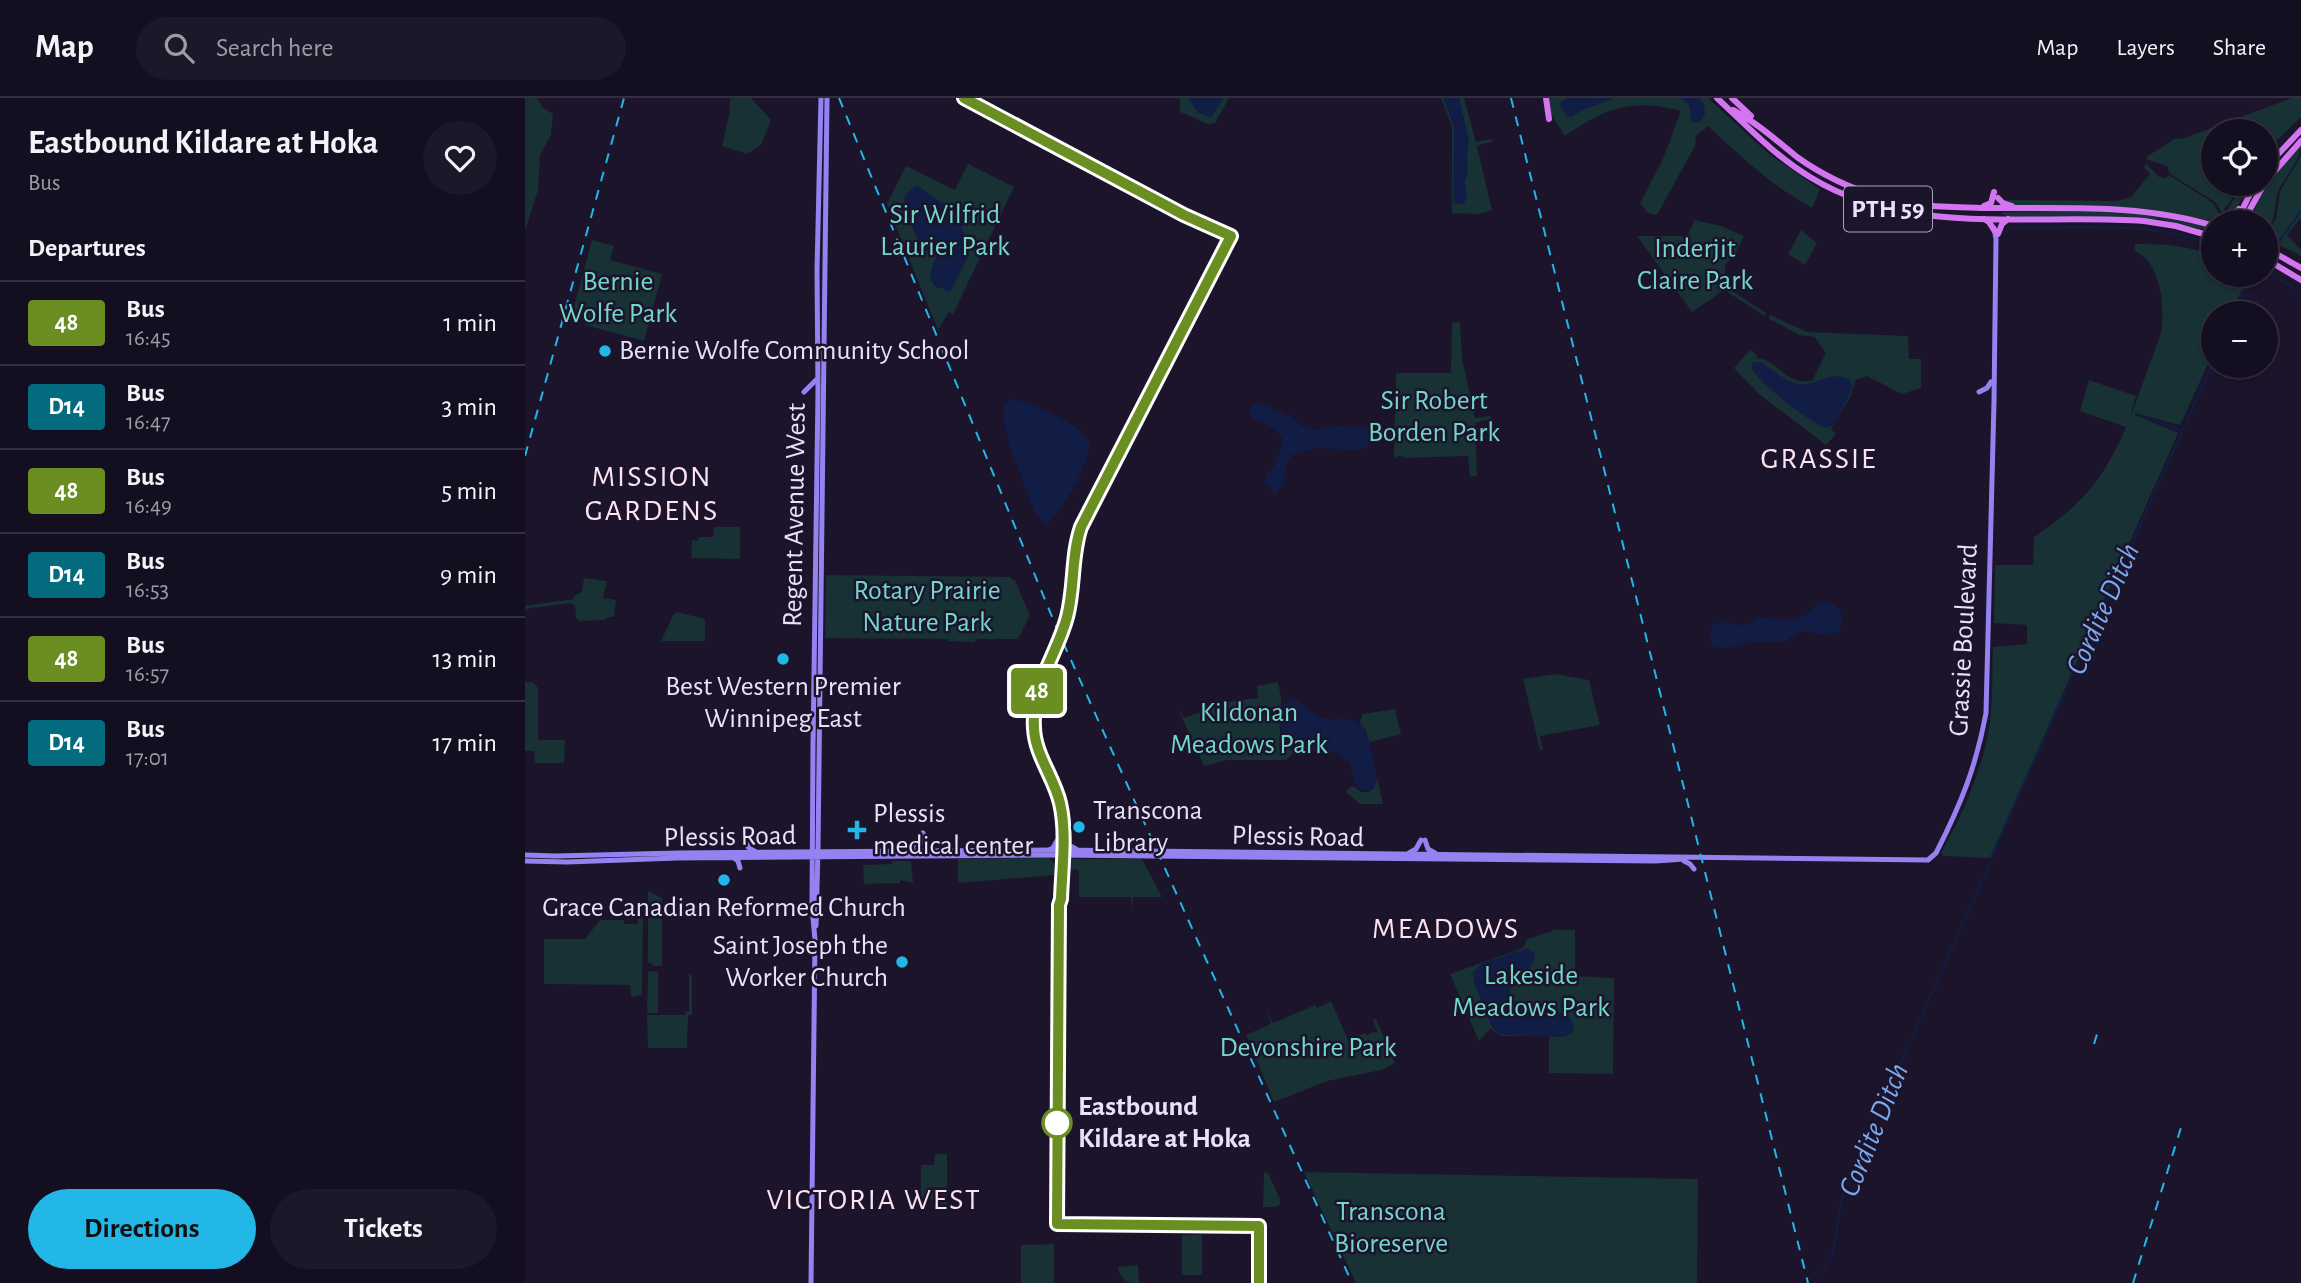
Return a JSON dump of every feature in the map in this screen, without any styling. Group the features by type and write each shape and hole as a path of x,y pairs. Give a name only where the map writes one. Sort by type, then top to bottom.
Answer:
{"main road":[{"name":"Regent Avenue West","path":"811,1283 825,214 821,98"},
{"name":"Regent Avenue West","path":"817,726 818,208 827,98"},
{"path":"1546,98 1549,119"},
{"name":"PTH 59","path":"1717,98 1786,160 1813,179 1866,203 1898,212 1938,217 2144,221 2201,233"},
{"path":"1732,98 1765,129"},
{"name":"PTH 59","path":"1725,106 1751,119 1800,159 1831,177 1856,189 1908,203 1936,207 2129,210 2201,222"},
{"path":"2278,154 2301,130"},
{"path":"2278,167 2301,141"},
{"path":"1977,208 1988,205 1996,195 2003,203 2020,208"},
{"path":"2249,210 2257,196"},
{"path":"2252,204 2252,210"},
{"path":"818,208 825,214"},
{"path":"1975,218 1987,220 1996,234 2004,222 2013,218"},
{"name":"Grassie Boulevard","path":"1928,860 1936,853 1967,788 1986,713 1996,218"},
{"path":"2278,254 2301,268"},
{"path":"2278,266 2301,280"},
{"name":"Grassie Boulevard","path":"1993,370 1993,409"},
{"path":"804,392 818,377"},
{"path":"1979,392 1991,382"},
{"path":"908,851 913,849 923,834 925,845 934,851"},
{"path":"800,852 809,847 816,837 830,852"},
{"path":"1049,850 1061,839 1079,850"},
{"path":"1408,854 1423,840 1429,849 1438,854"},
{"path":"747,842 749,848 759,853"},
{"name":"Plessis Road","path":"525,855 1079,850 1928,860"},
{"name":"Plessis Road","path":"525,860 567,862 816,854 1681,861 1692,858"},
{"path":"731,857 738,861 740,868"},
{"path":"1681,861 1689,863 1694,869"}],"green space":[{"path":"525,98 537,98 543,108 553,114 551,135 540,155 538,190 525,231"},
{"path":"730,98 751,98 771,120 761,145 747,154 722,146"},
{"path":"1180,98 1229,98 1215,123 1208,124 1180,112"},
{"path":"1441,98 1464,98 1476,142 1493,141 1477,146 1492,210 1479,214 1452,213 1452,127"},
{"path":"1549,98 1708,98 1770,155 1820,189 1812,208 1770,181 1708,126 1696,136 1695,146 1657,215 1648,213 1640,203 1663,159 1681,111 1648,105 1620,108 1594,118 1565,136 1551,114"},
{"path":"2292,98 2301,98 2301,117 2278,139 2278,119 2236,119"},
{"path":"2201,132 2201,193 2170,174 2167,166 2146,159 2176,138 2182,139"},
{"path":"2301,144 2296,162 2278,192 2278,172"},
{"path":"2301,156 2301,218 2287,235 2301,250 2301,256 2278,244 2277,210 2280,191"},
{"name":"Sir Wilfrid Laurier Park","path":"968,164 1014,187 953,314 949,312 938,330 887,204 906,166 955,190"},
{"path":"2147,164 2159,177 2165,178 2169,175 2213,203 2217,210 2201,210 2201,220 2136,208 2014,205 2003,200 2118,201 2131,197 2150,174 2144,167"},
{"path":"2205,196 2234,196 2224,210 2220,210 2215,202"},
{"path":"2236,196 2243,196 2234,210 2227,210"},
{"path":"2260,196 2277,196 2275,210 2254,210"},
{"path":"2116,212 2167,216 2201,225 2201,229 2160,219 2007,216 2001,214"},
{"name":"Inderjit Claire Park","path":"1695,220 1721,226 1744,236 1735,254 1725,265 1725,286 1766,313 1765,316 1724,290 1692,312 1637,236 1687,236"},
{"path":"1801,230 1817,243 1805,265 1788,254"},
{"name":"Bernie Wolfe Park","path":"592,240 614,246 610,260 662,274 644,341 585,325 586,318 572,314"},
{"path":"2135,244 2193,249 2201,252 2201,287 2243,287 2237,301 2201,301 2202,378 2180,425 2135,413 2178,433 1990,858 1943,856 1941,853 1957,822 1983,756 1992,703 1993,647 2027,644 2027,625 1994,623 1995,565 2033,565 2034,537 2078,502 2100,476 2126,427 2080,411 2089,380 2136,396 2129,421 2161,333 2160,287 2151,265 2135,251"},
{"path":"1770,315 1807,332 1908,336 1909,359 1921,359 1921,388 1902,394 1867,376 1856,380 1850,397 1831,429 1836,434 1826,445 1759,394 1734,368 1750,350 1757,358 1771,363 1794,379 1812,381 1826,353 1815,337 1800,335 1769,319"},
{"name":"Sir Robert Borden Park","path":"1460,322 1462,358 1475,418 1490,416 1491,419 1475,423 1477,476 1470,476 1468,456 1405,458 1400,455 1394,459 1396,373 1451,373 1452,323"},
{"path":"714,527 740,527 740,559 691,558 692,540 713,537"},
{"name":"Rotary Prairie Nature Park","path":"826,575 1009,577 1015,581 1030,615 1018,639 975,639 975,642 948,639 825,638"},
{"path":"584,578 607,581 603,598 616,600 614,617 579,621 575,605 571,603 525,609 525,606 574,599 574,596 582,592"},
{"path":"677,612 705,619 705,641 661,641"},
{"path":"1555,674 1589,680 1600,725 1540,736 1543,750 1540,750 1523,679"},
{"path":"525,682 533,682 538,688 538,740 565,740 564,763 535,763 534,751 525,751"},
{"name":"Kildonan Meadows Park","path":"1278,682 1281,700 1280,732 1285,744 1294,752 1286,760 1227,760 1204,766 1177,706 1184,718 1227,702 1258,698 1257,686"},
{"name":"Kildonan Meadows Park","path":"1395,709 1401,734 1369,742 1360,723 1362,714"},
{"path":"1377,777 1383,804 1360,804 1346,792 1350,787 1361,792 1371,791"},
{"path":"1049,858 1054,863 1054,875 958,883 958,859"},
{"path":"1072,859 1142,859 1162,897 1133,897 1131,912 1131,897 1079,897 1079,870 1066,869 1066,862"},
{"path":"892,861 911,861 913,883 900,880 900,883 864,884 863,865 892,864"},
{"path":"648,891 662,898 662,966 648,963"},
{"path":"638,916 643,919 642,995 631,997 630,985 544,984 544,939 585,939 600,920 624,920 624,924 638,924"},
{"name":"Lakeside Meadows Park","path":"1554,928 1575,930 1575,976 1614,978 1613,1074 1549,1073 1549,1036 1502,1036 1491,1028 1479,1041 1450,974 1523,948 1527,939"},
{"path":"648,971 658,972 658,1013 647,1013"},
{"path":"689,973 692,976 692,1015 688,1015 687,1048 648,1048 647,1015 685,1015 689,1012"},
{"name":"Devonshire Park","path":"1331,1001 1348,1040 1365,1033 1367,1036 1373,1032 1378,1033 1373,1020 1376,1019 1395,1063 1381,1070 1327,1081 1274,1102 1246,1035 1271,1024 1267,1011 1273,1023"},
{"path":"935,1154 947,1154 947,1207 935,1208 934,1200 921,1200 921,1165 934,1165"},
{"path":"1265,1172 1268,1173 1280,1199 1280,1204 1276,1207 1263,1207"},
{"name":"Transcona Bioreserve","path":"1304,1172 1698,1179 1697,1283 1356,1283"},
{"path":"1182,1235 1202,1235 1202,1275 1182,1275"},
{"path":"1054,1244 1054,1283 1021,1283 1021,1245"},
{"path":"1138,1265 1139,1283 1127,1282 1118,1267"}],"water":[{"path":"1188,98 1224,98 1211,117 1198,113"},
{"path":"1443,98 1459,98 1469,140 1465,183 1467,195 1464,204 1453,203 1454,127"},
{"path":"1568,98 1614,98 1572,117 1567,116 1560,106 1561,102"},
{"path":"1679,98 1699,98 1704,104 1705,115 1699,123 1692,122 1689,105"},
{"path":"917,185 943,203 959,204 965,208 962,229 971,246 950,292 936,286 932,281 931,270 937,255 920,246 904,202 907,194"},
{"path":"1754,362 1761,362 1795,383 1809,384 1836,376 1849,379 1853,387 1835,423 1825,428 1772,391 1755,373 1751,366"},
{"path":"1010,399 1036,406 1056,416 1080,431 1090,444 1084,466 1073,488 1046,526 1035,513 1003,422 1004,404"},
{"path":"1252,403 1278,411 1311,430 1342,426 1369,429 1371,439 1365,448 1318,448 1292,455 1285,468 1284,485 1276,494 1264,483 1267,473 1276,462 1283,440 1274,428 1251,418 1249,413"},
{"path":"1826,602 1836,606 1843,617 1838,632 1831,635 1806,631 1783,641 1754,642 1726,648 1713,646 1710,641 1711,630 1721,620 1742,625 1762,618 1793,620"},
{"path":"1292,699 1319,717 1352,720 1361,726 1366,733 1374,763 1374,788 1364,791 1359,788 1350,764 1342,756 1325,751 1299,752 1286,743 1280,713 1281,706"},
{"path":"1528,948 1535,954 1534,960 1513,984 1510,996 1525,1005 1556,1011 1571,1019 1574,1027 1565,1037 1504,1035 1497,1033 1492,1027 1474,982 1473,972 1482,963"}],"waterway":[{"name":"Cordite Ditch","path":"2278,243 2301,211"},
{"path":"2003,234 2010,227 2113,227 2164,232 2201,241"},
{"path":"2278,278 2301,293"},
{"name":"Cordite Ditch","path":"2239,301 2246,287"},
{"name":"Cordite Ditch","path":"1991,858 2206,378"},
{"path":"2136,414 2181,431"},
{"name":"Cordite Ditch","path":"1811,1277 1824,1269 1833,1253 1841,1201 1848,1181 1989,865"}],"railway":[{"path":"525,456 624,98"},
{"path":"839,98 1057,629 1352,1283"},
{"path":"1511,98 1808,1283"},
{"path":"2094,1044 2097,1034"},
{"path":"2133,1283 2183,1121"}],"bus line":[{"name":"48","path":"964,98 1184,215 1231,236 1081,527 1076,545 1067,618 1039,686 1033,718 1038,748 1057,793 1063,821 1059,905 1057,1224 1259,1226 1259,1283"}],"place":[{"name":"Bernie Wolfe Community School","path":"605,351"},
{"name":"Best Western Premier Winnipeg East","path":"783,659"},
{"name":"Transcona Library","path":"1079,827"},
{"name":"Plessis medical center","path":"857,830"},
{"name":"Grace Canadian Reformed Church","path":"724,880"},
{"name":"Saint Joseph the Worker Church","path":"902,962"},
{"name":"Eastbound Kildare at Hoka","path":"1057,1123"}],"district":[{"name":"GRASSIE","path":"1819,459"},
{"name":"MISSION GARDENS","path":"652,494"},
{"name":"MEADOWS","path":"1446,929"},
{"name":"VICTORIA WEST","path":"874,1200"}]}
